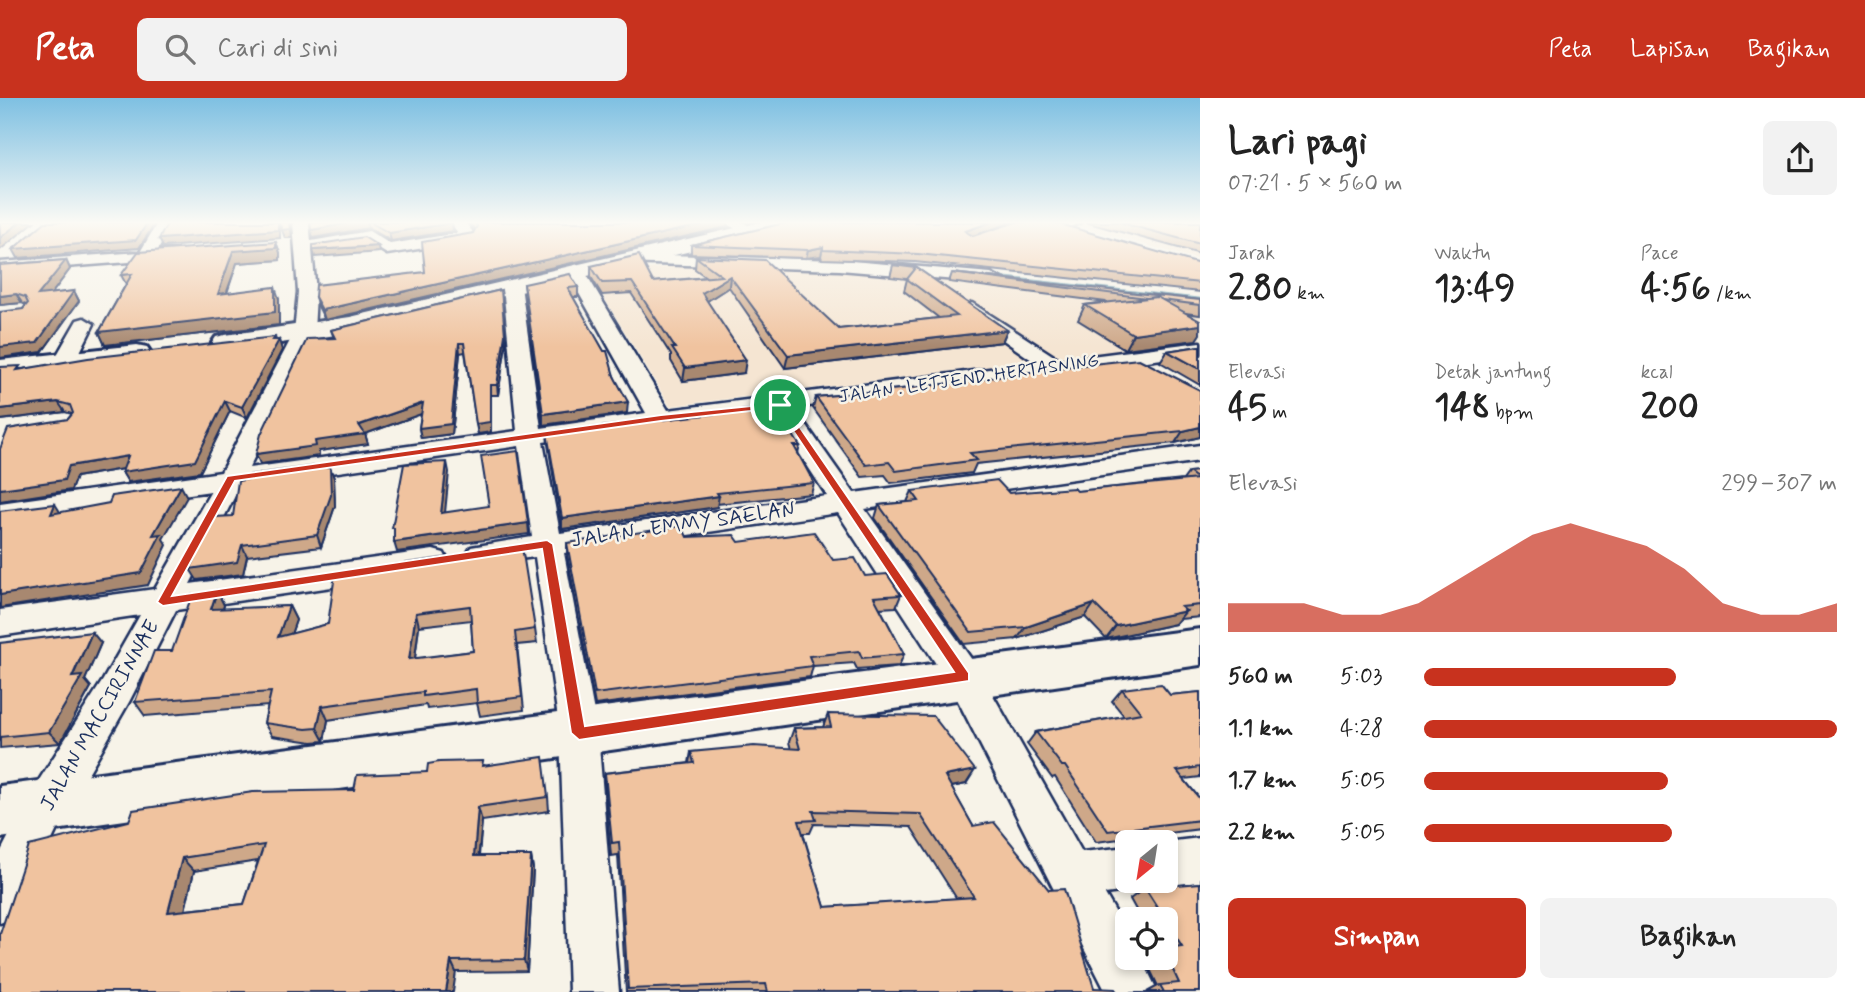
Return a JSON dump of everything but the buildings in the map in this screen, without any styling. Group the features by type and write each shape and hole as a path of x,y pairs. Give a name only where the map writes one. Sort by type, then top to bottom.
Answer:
{"main road":[{"path":"200,346 304,333 609,264"},
{"path":"0,368 161,350"},
{"path":"23,809 513,739 579,733 964,677 1200,647"}],"street":[{"path":"0,267 44,264"},
{"name":"JALAN MACCIRINNAE","path":"0,900 23,809 116,691 231,478 304,333 307,292 302,264"},
{"path":"794,264 915,270 1009,280"},
{"path":"915,270 1055,366"},
{"path":"576,272 661,418"},
{"path":"512,286 530,438 579,733 594,992"},
{"path":"65,360 84,324"},
{"name":"JALAN . LETJEND. HERTASNING","path":"0,512 661,418 780,405 1200,348"},
{"path":"1128,356 1164,377"},
{"path":"780,405 964,677 1133,992"},
{"name":"JALAN . EMMY SAELAN","path":"0,623 163,602 844,501 1200,453"},
{"path":"1178,863 1200,860"},
{"path":"1071,876 1115,870"}],"shaded area":[{"path":"683,266 845,267 1200,306 1200,341 670,406 589,273"}],"waterway":[{"path":"989,277 1200,300"}],"route":[{"path":"780,405 964,677 579,733 547,544 163,602 231,478 661,418 780,405"}]}
